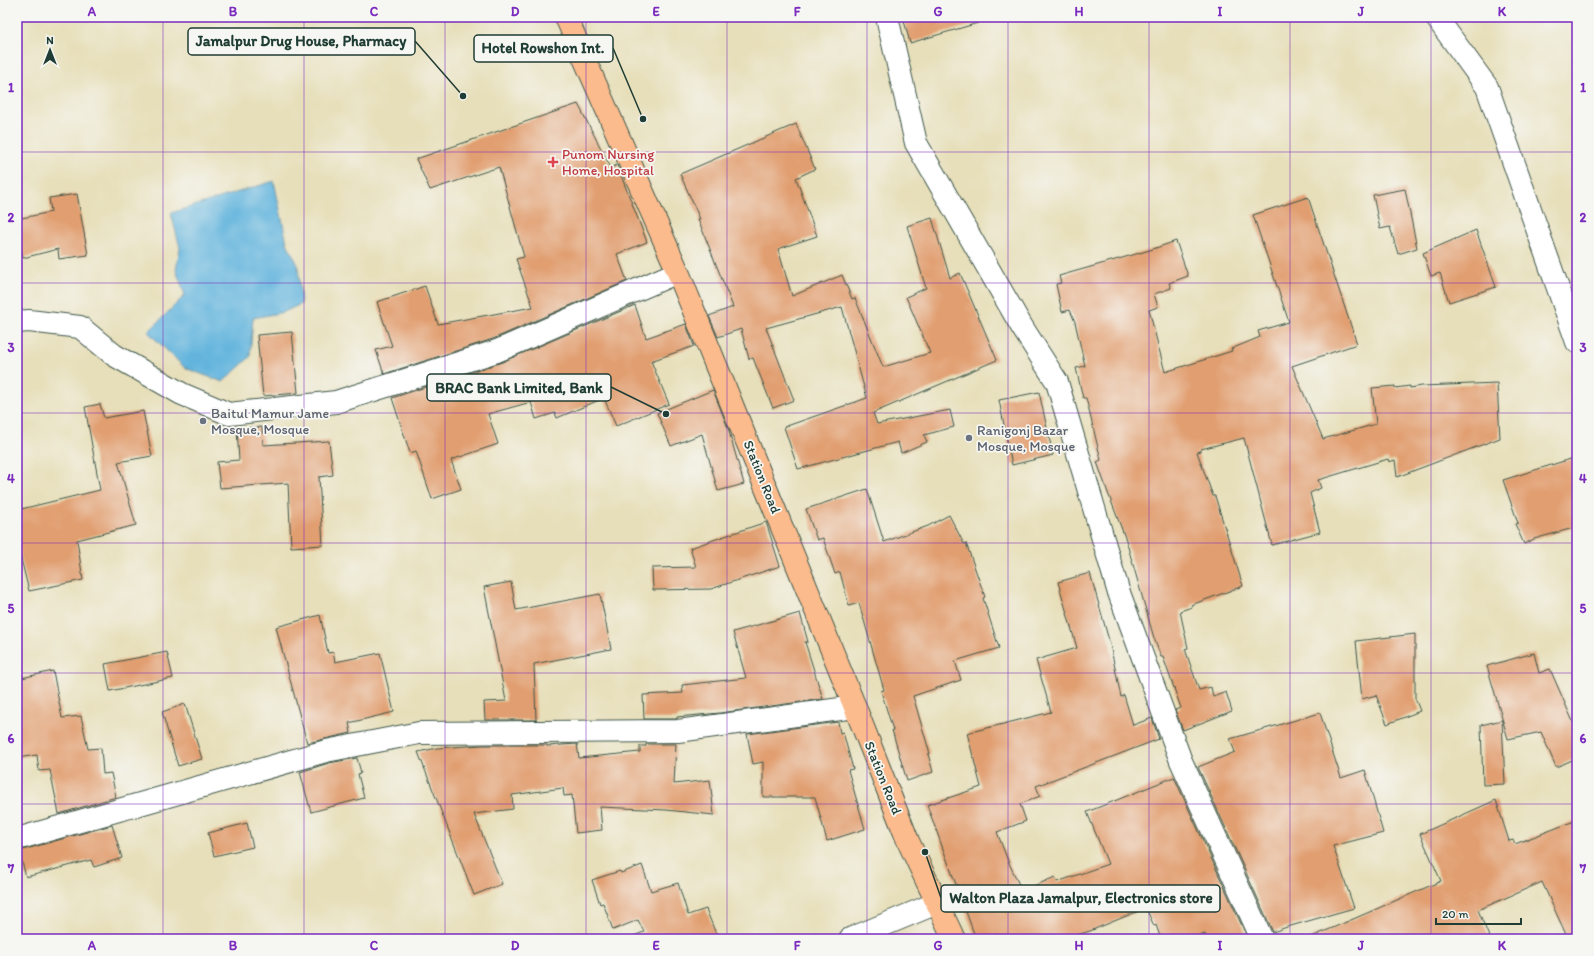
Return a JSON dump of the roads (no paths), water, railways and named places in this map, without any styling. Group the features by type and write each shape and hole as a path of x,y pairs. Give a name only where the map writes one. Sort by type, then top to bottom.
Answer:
{"main road":[{"name":"Station Road","path":"566,17 678,272 855,707 908,842 954,939"}],"street":[{"path":"887,17 916,142 1022,328 1057,382 1118,590 1140,650 1181,761 1262,939"},
{"path":"1436,17 1487,87 1577,342"},
{"path":"17,322 29,321 80,327 114,355 182,394 228,414 336,402 497,351 678,272"},
{"path":"17,839 326,751 420,733 678,731 855,707"},
{"path":"850,939 937,903"}],"water":[{"path":"274,181 287,243 298,265 301,304 284,312 253,318 250,357 223,382 185,368 148,332 185,295 176,270 180,248 171,213"}],"place":[{"name":"Jamalpur Drug House, Pharmacy","path":"463,96"},
{"name":"Hotel Rowshon Int.","path":"643,119"},
{"name":"Punom Nursing Home, Hospital","path":"553,162"},
{"name":"BRAC Bank Limited, Bank","path":"666,414"},
{"name":"Baitul Mamur Jame Mosque, Mosque","path":"203,421"},
{"name":"Ranigonj Bazar Mosque, Mosque","path":"969,438"},
{"name":"Walton Plaza Jamalpur, Electronics store","path":"925,852"}]}
